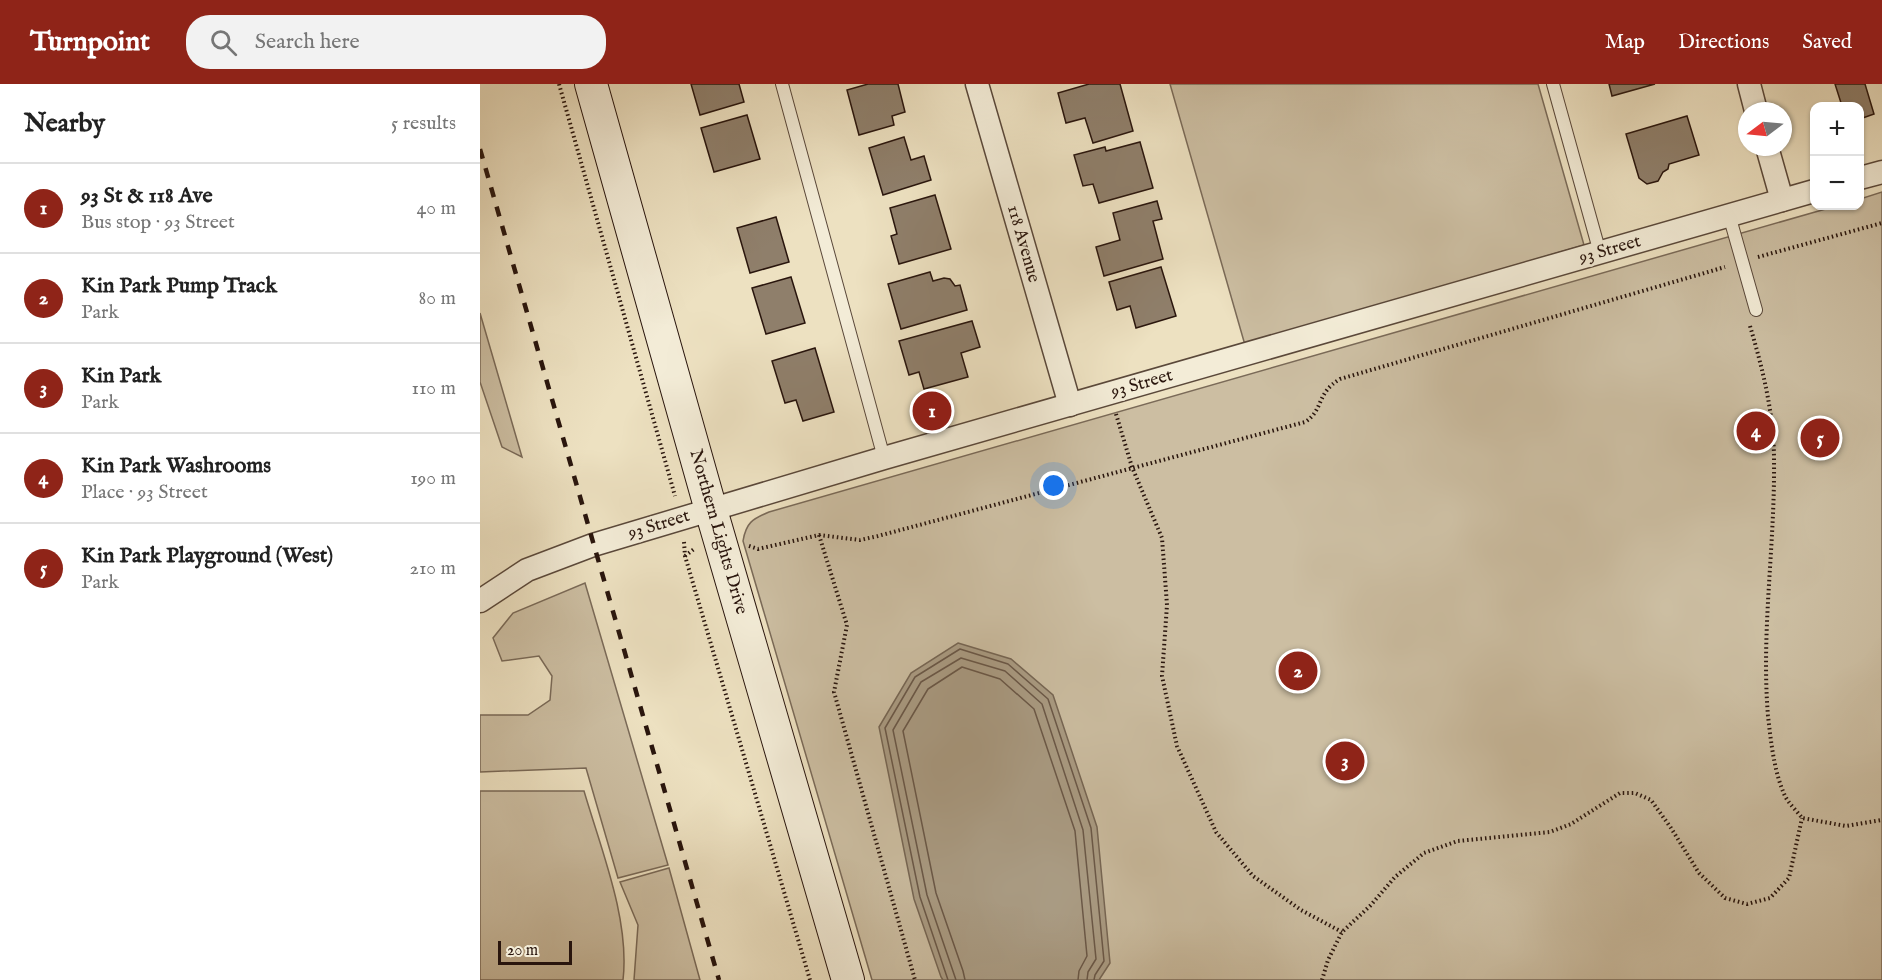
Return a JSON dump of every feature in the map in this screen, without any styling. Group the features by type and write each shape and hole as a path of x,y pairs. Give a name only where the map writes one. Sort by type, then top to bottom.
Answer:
{"main road":[{"name":"Northern Lights Drive","path":"591,84 711,510 848,980"}],"street":[{"name":"118 Avenue","path":"977,84 1070,405"},
{"path":"1749,84 1754,102"},
{"path":"1770,156 1782,200"},
{"path":"1864,177 1882,172"},
{"name":"93 Street","path":"480,601 527,570 593,545 884,458 1810,192"}],"lane":[{"path":"782,84 884,458"},
{"path":"1553,84 1600,253"},
{"path":"1729,215 1756,310"}],"path":[{"path":"915,980 834,692 847,625 819,535 860,540 869,538 941,521 1132,467 1305,422 1315,416 1329,386 1340,380 1882,223"},
{"path":"1749,323 1764,374 1770,409 1774,459 1766,657 1770,737 1777,771 1786,798 1802,818 1846,826 1882,820"},
{"path":"1110,393 1132,467 1162,538 1167,605 1162,676 1176,746 1216,832 1253,876 1301,910 1342,932"},
{"path":"1322,980 1328,960 1342,932 1370,906 1395,876 1424,854 1458,842 1550,832 1571,824 1620,793 1635,793 1651,800 1699,873 1725,898 1747,904 1770,898 1789,878 1802,818"}],"shaded area":[{"path":"1170,84 1538,84 1584,245 1245,345"},
{"path":"1882,192 1882,980 872,980 743,541 748,526 754,520 769,512 1822,210 1864,210 1864,198"},
{"path":"480,313 522,457 502,447 480,382"},
{"path":"585,583 668,865 618,878 586,768 480,772 480,715 528,715 550,700 552,676 539,656 502,661 493,638 513,613"},
{"path":"480,791 584,791 606,860 618,909 624,957 623,980 480,980"},
{"path":"669,868 700,980 634,980 638,925 620,882"}],"water":[{"path":"958,643 1011,659 1053,695 1097,827 1110,963 1099,980 943,980 941,977 914,899 879,727 911,673"}],"building":[{"path":"691,84 739,84 744,102 700,115"},
{"path":"868,84 898,84 905,112 892,116 894,125 859,135 847,90"},
{"path":"1089,84 1120,84 1133,131 1093,143 1085,118 1066,123 1058,93"},
{"path":"1609,84 1655,84 1612,96"},
{"path":"1835,84 1865,84 1874,114 1864,118 1864,102 1841,102"},
{"path":"747,115 760,159 714,172 701,128"},
{"path":"1687,116 1699,155 1669,164 1668,169 1663,172 1658,181 1647,184 1639,178 1626,134"},
{"path":"904,137 911,160 924,156 931,180 883,195 869,148"},
{"path":"1140,142 1153,188 1099,203 1093,184 1083,186 1074,155 1105,147 1106,151"},
{"path":"935,195 951,249 899,264 891,236 897,234 890,208"},
{"path":"1157,201 1162,219 1153,221 1163,259 1104,276 1096,247 1120,240 1113,213"},
{"path":"776,217 789,262 750,273 737,228"},
{"path":"1161,267 1176,316 1136,328 1130,306 1117,310 1109,282"},
{"path":"930,272 933,281 944,278 950,279 955,286 960,285 967,310 901,329 888,284"},
{"path":"791,277 805,323 766,334 752,288"},
{"path":"972,321 980,347 961,353 968,377 924,389 919,372 909,375 899,341"},
{"path":"815,348 834,412 803,421 796,400 785,403 772,361"},
{"path":"1759,420 1764,440 1754,442 1749,422"}],"railway":[{"path":"480,149 719,980"}],"place":[{"name":"93 St & 118 Ave","path":"932,411"},
{"name":"Kin Park Washrooms","path":"1756,431"},
{"name":"Kin Park Playground (West)","path":"1820,438"},
{"name":"Kin Park Pump Track","path":"1298,671"},
{"name":"Kin Park","path":"1345,761"}]}
